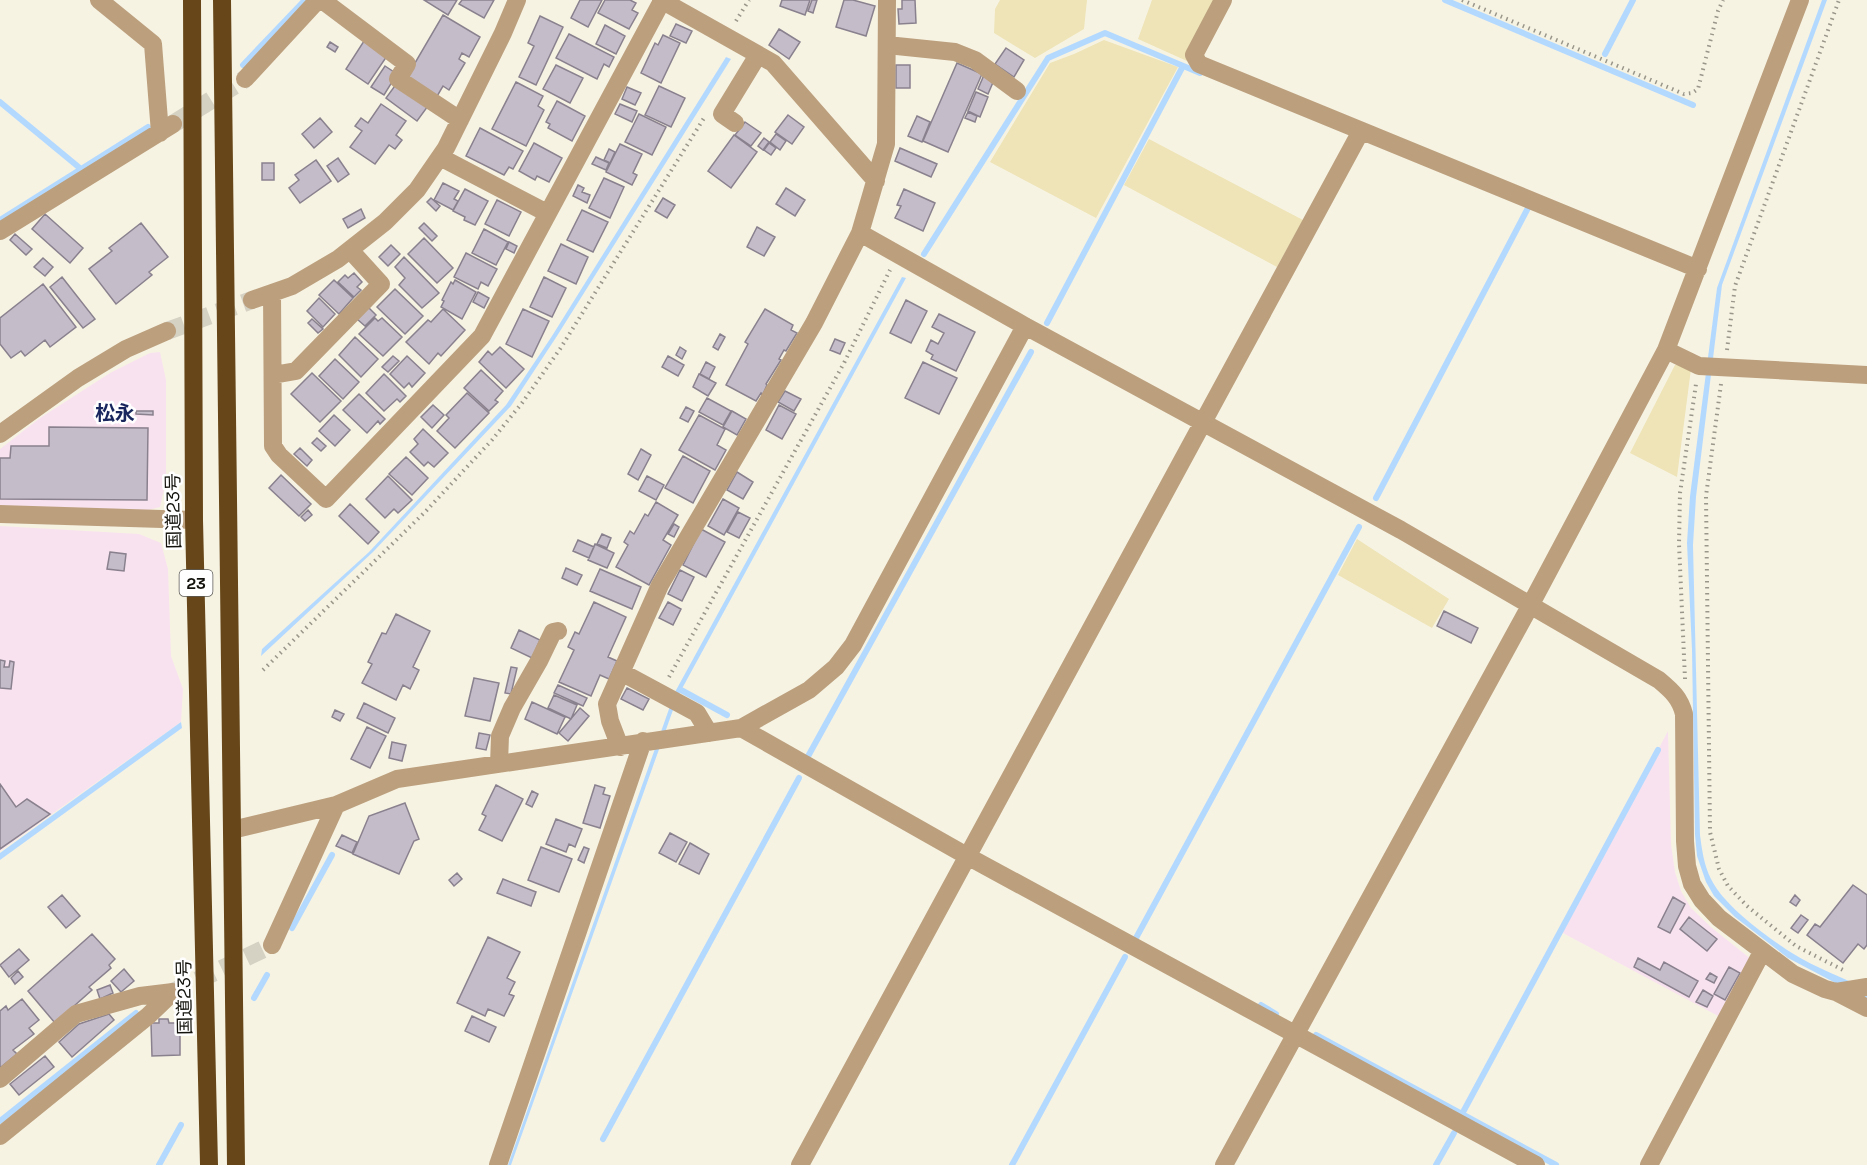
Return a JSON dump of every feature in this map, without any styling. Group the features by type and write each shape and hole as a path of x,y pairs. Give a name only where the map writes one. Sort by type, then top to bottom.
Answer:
{"highway":[{"name":"国道23号","path":"192,0 194,520 209,1165"},
{"name":"23","path":"222,0 236,1165"}],"street":[{"path":"0,231 167,128 153,44 99,0"},
{"path":"245,79 320,0 407,64 398,80 460,120"},
{"path":"252,300 291,286 338,259 385,222 417,190 440,157 460,120 517,0"},
{"path":"272,293 273,446 279,455 326,499 482,336 661,0 772,63 876,181"},
{"path":"620,747 610,721 607,704 660,585 814,323 860,233 886,144 887,0"},
{"path":"1223,0 1194,55 1199,64 1698,269"},
{"path":"1224,1165 1530,606 1666,350 1800,0"},
{"path":"887,45 955,52 975,60 1017,92"},
{"path":"735,123 722,114 758,55"},
{"path":"800,1165 1202,421 1361,132"},
{"path":"440,157 547,213"},
{"path":"860,233 1025,326 1401,530 1659,680 1674,693 1681,703 1684,714 1687,867 1692,884 1702,900 1719,918 1793,974 1824,989 1840,992 1867,1008"},
{"path":"273,375 296,371 381,284 350,250"},
{"path":"232,831 336,805 397,779 741,728 809,690 836,667 853,645 1025,326"},
{"path":"0,434 78,378 126,349 167,331"},
{"path":"1666,350 1711,366 1867,375"},
{"path":"0,514 194,520"},
{"path":"499,764 500,736 512,708 553,632 558,631"},
{"path":"621,672 697,713 709,732"},
{"path":"741,728 966,856 1536,1165"},
{"path":"498,1165 654,740"},
{"path":"272,945 336,805"},
{"path":"1649,1165 1762,952"},
{"path":"1840,992 1867,987"},
{"path":"0,1079 76,1014 140,996 173,992 148,1016 0,1136"}],"path":[{"path":"1462,0 1684,94 1698,89 1718,11 1724,0"},
{"path":"1681,703 1685,683 1679,544 1680,493 1711,366 1736,286 1839,0"},
{"path":"263,670 426,511 492,440 522,403 560,349 710,110"},
{"path":"668,698 844,363 898,255"},
{"path":"1711,366 1721,382 1706,496 1710,832 1714,853 1728,886 1747,906 1796,946 1846,972"}],"shaded area":[{"path":"1000,0 1087,0 1084,29 1035,58 994,33 995,9"},
{"path":"1152,0 1218,0 1187,61 1138,39"},
{"path":"1104,40 1178,67 1096,218 990,162 1050,63"},
{"path":"1149,139 1303,220 1277,267 1124,185"},
{"path":"160,352 166,380 166,481 160,507 141,512 0,506 0,449 40,418 110,373 150,353"},
{"path":"1681,364 1691,369 1677,477 1630,453 1675,365"},
{"path":"0,526 139,534 161,543 168,569 171,656 183,689 181,722 0,851"},
{"path":"1357,539 1449,599 1432,628 1338,575"},
{"path":"1668,731 1671,844 1675,872 1681,891 1691,908 1751,959 1720,1017 1561,932"}],"water":[{"path":"1822,0 1827,0 1722,285 1696,497 1693,545 1700,835 1705,863 1711,879 1736,910 1759,930 1792,953 1867,990 1867,1002 1788,958 1735,917 1714,896 1706,882 1697,856 1695,835 1692,650 1687,543 1690,496 1717,288"},
{"path":"726,57 731,59 511,406 373,552 261,656 262,649 369,552 506,405 552,336"},
{"path":"902,277 906,278 678,696 511,1165 508,1165 675,692"},
{"path":"181,722 182,728 0,860 0,853"}],"building":[{"path":"424,0 457,0 448,15"},
{"path":"462,0 494,0 484,18 459,4"},
{"path":"580,0 602,0 588,27 571,18"},
{"path":"605,0 630,0 636,3 632,10 638,13 629,29 598,13"},
{"path":"782,0 810,0 805,15 780,6"},
{"path":"812,0 817,0 813,13 808,11"},
{"path":"844,0 875,6 866,36 836,27"},
{"path":"902,0 915,0 916,23 899,24 898,9 902,9"},
{"path":"443,15 480,37 469,57 462,53 459,59 465,63 449,90 443,86 436,98 405,80"},
{"path":"540,16 563,27 536,85 519,77 534,46 528,43"},
{"path":"676,24 692,31 686,43 670,36"},
{"path":"605,25 625,36 616,54 596,44"},
{"path":"779,29 800,42 789,59 769,45"},
{"path":"569,34 614,57 609,67 604,64 597,79 556,58"},
{"path":"663,35 680,43 661,83 641,73 655,43 658,45"},
{"path":"364,41 387,56 368,84 346,69"},
{"path":"330,42 338,47 335,52 327,47"},
{"path":"1006,48 1024,60 1014,77 995,64"},
{"path":"957,63 982,74 948,152 923,141"},
{"path":"556,65 583,78 570,103 543,89"},
{"path":"896,65 910,65 910,88 896,88"},
{"path":"385,66 397,74 384,95 371,87"},
{"path":"984,75 994,80 988,94 978,89"},
{"path":"516,82 543,96 538,106 544,110 526,146 492,129"},
{"path":"397,83 428,106 417,121 386,98"},
{"path":"659,86 685,98 671,127 645,115"},
{"path":"627,87 641,93 635,105 622,99"},
{"path":"976,92 988,97 980,117 968,111"},
{"path":"557,101 585,116 572,141 548,128 550,124 546,122"},
{"path":"381,104 406,121 396,135 402,140 395,149 389,145 375,164 350,147 362,131 355,126 361,118 368,123"},
{"path":"620,104 637,111 632,122 615,114"},
{"path":"968,112 977,116 975,122 965,118"},
{"path":"639,114 666,127 652,155 625,142"},
{"path":"788,115 804,127 792,144 775,132"},
{"path":"917,116 930,122 922,142 908,136"},
{"path":"320,118 332,132 314,148 302,134"},
{"path":"745,122 761,133 751,146 735,135"},
{"path":"480,128 523,151 513,169 509,167 504,175 466,156"},
{"path":"776,134 786,141 780,150 770,142"},
{"path":"734,135 757,152 731,188 708,171"},
{"path":"764,138 769,142 763,150 758,146"},
{"path":"534,143 562,158 549,182 537,176 535,180 519,171"},
{"path":"769,143 776,148 771,155 764,150"},
{"path":"620,144 642,154 633,173 637,175 632,185 606,172"},
{"path":"900,148 937,164 931,177 895,161"},
{"path":"609,149 615,152 610,163 604,160"},
{"path":"596,157 609,163 606,170 592,164"},
{"path":"338,158 349,174 338,182 327,166"},
{"path":"316,160 331,181 300,203 289,188 299,180 295,175"},
{"path":"262,163 274,163 274,180 262,180"},
{"path":"604,178 624,187 610,218 589,208"},
{"path":"443,183 459,191 454,199 458,201 453,210 434,200"},
{"path":"578,185 584,188 582,192 590,195 587,203 573,196"},
{"path":"786,188 805,200 795,216 776,204"},
{"path":"465,189 488,201 475,225 453,211"},
{"path":"904,189 935,203 923,231 895,218 901,206 897,205"},
{"path":"431,198 440,206 436,211 427,202"},
{"path":"663,198 675,205 667,218 655,211"},
{"path":"497,200 521,212 509,236 485,224"},
{"path":"361,209 365,218 348,228 343,219"},
{"path":"582,210 608,222 593,252 567,240"},
{"path":"45,214 83,248 70,263 32,229"},
{"path":"141,223 168,257 149,272 152,275 116,304 89,269 112,251 109,248"},
{"path":"424,223 437,236 432,241 419,228"},
{"path":"757,227 775,237 764,256 747,247"},
{"path":"484,229 508,242 496,265 472,253"},
{"path":"15,234 32,249 26,255 10,240"},
{"path":"424,238 453,268 437,283 408,254"},
{"path":"509,242 517,246 514,253 506,249"},
{"path":"561,244 588,257 576,284 548,271"},
{"path":"391,245 400,254 388,266 379,257"},
{"path":"466,253 497,269 488,286 481,282 478,289 454,277"},
{"path":"404,257 439,293 422,308 399,285 405,278 395,267"},
{"path":"43,258 53,267 45,276 34,267"},
{"path":"354,273 362,282 357,287 361,290 354,297 338,282 345,275 348,278"},
{"path":"62,277 95,319 83,328 50,287"},
{"path":"544,277 566,288 552,317 530,307"},
{"path":"334,280 353,298 339,314 319,295"},
{"path":"455,280 476,292 462,319 441,307 451,282 453,284"},
{"path":"43,284 76,327 50,347 45,340 25,356 21,351 11,358 0,344 0,318"},
{"path":"395,289 423,316 405,334 377,307"},
{"path":"478,292 489,298 484,308 473,302"},
{"path":"319,298 335,314 323,327 307,311"},
{"path":"906,300 927,311 911,343 890,333"},
{"path":"368,307 376,315 365,326 357,319"},
{"path":"443,309 465,330 441,356 438,353 429,364 406,342"},
{"path":"523,309 549,321 532,357 506,344"},
{"path":"765,309 793,325 791,330 797,333 786,351 784,350 763,394 761,393 756,401 726,385 748,344 745,342"},
{"path":"939,314 975,332 956,371 931,359 933,355 926,351 931,340 938,344 944,333 932,327"},
{"path":"375,318 378,321 382,318 402,337 383,356 359,334"},
{"path":"312,319 323,329 318,333 308,323"},
{"path":"720,334 725,337 718,350 713,347"},
{"path":"355,337 378,359 361,377 339,355"},
{"path":"835,339 845,343 840,354 830,350"},
{"path":"500,347 524,369 506,388 479,362 488,351 492,355"},
{"path":"680,347 686,351 682,359 676,355"},
{"path":"393,356 399,361 388,372 382,367"},
{"path":"407,356 425,373 412,387 409,383 404,388 390,374"},
{"path":"668,356 684,365 678,376 662,367"},
{"path":"335,359 359,382 343,399 319,376"},
{"path":"706,362 715,367 709,379 700,374"},
{"path":"923,362 957,378 939,414 905,398"},
{"path":"481,370 503,391 495,400 498,402 489,411 464,388"},
{"path":"312,373 341,401 320,422 291,394"},
{"path":"384,374 406,396 400,402 397,399 384,411 366,393"},
{"path":"699,374 716,383 708,396 693,387"},
{"path":"785,391 801,399 794,411 778,402"},
{"path":"467,393 489,413 455,448 437,431 449,418 446,415"},
{"path":"359,394 385,419 380,424 378,421 367,433 343,410"},
{"path":"707,398 731,411 723,425 699,412"},
{"path":"433,405 444,415 432,428 421,417"},
{"path":"779,405 796,414 782,439 766,430"},
{"path":"686,407 694,411 688,422 680,418"},
{"path":"136,411 153,411 153,415 136,414"},
{"path":"732,411 746,419 737,435 723,427"},
{"path":"334,415 350,430 335,446 319,431"},
{"path":"699,415 725,429 717,445 726,450 715,470 679,450"},
{"path":"49,427 148,428 147,500 0,499 0,458 10,458 11,446 49,446"},
{"path":"423,429 448,453 434,467 428,462 424,466 410,452 418,444 414,439"},
{"path":"317,438 326,446 321,451 312,443"},
{"path":"300,448 312,460 307,466 294,454"},
{"path":"641,449 651,455 638,480 628,474"},
{"path":"683,456 710,471 693,503 665,488"},
{"path":"406,457 428,478 412,495 389,474"},
{"path":"737,472 753,482 743,499 727,490"},
{"path":"281,475 311,504 299,516 269,488"},
{"path":"388,476 412,500 398,513 394,509 385,518 366,499"},
{"path":"647,476 664,485 656,500 639,491"},
{"path":"723,499 739,508 724,535 708,526"},
{"path":"656,502 678,515 663,540 671,545 649,585 616,567 628,545 624,542 630,531 634,534 645,514 648,516"},
{"path":"350,504 379,532 368,544 339,516"},
{"path":"308,510 312,515 305,521 301,517"},
{"path":"738,512 750,518 739,538 727,532"},
{"path":"674,524 679,527 674,537 668,534"},
{"path":"701,529 725,542 706,577 683,565"},
{"path":"602,534 611,538 607,548 597,544"},
{"path":"578,540 594,547 589,558 573,551"},
{"path":"595,544 614,553 607,568 588,560"},
{"path":"110,552 126,554 124,571 107,569"},
{"path":"566,568 582,575 577,585 562,578"},
{"path":"600,569 641,587 632,609 590,591"},
{"path":"680,570 694,577 682,601 668,594"},
{"path":"594,602 626,617 608,657 617,661 609,679 600,675 591,696 559,682 574,650 568,647 575,632 579,634"},
{"path":"668,602 681,609 673,625 659,618"},
{"path":"1444,611 1478,628 1471,643 1437,626"},
{"path":"396,614 430,631 413,667 419,670 410,689 403,685 396,700 362,683 372,664 368,662 382,633 386,634"},
{"path":"519,630 540,640 532,658 511,648"},
{"path":"0,660 5,661 4,667 9,667 10,661 14,662 11,689 0,688"},
{"path":"511,667 517,668 511,694 505,693"},
{"path":"474,678 499,683 490,721 465,716"},
{"path":"558,685 587,698 583,706 554,693"},
{"path":"627,688 649,699 643,710 621,699"},
{"path":"554,695 577,705 571,719 548,708"},
{"path":"532,702 565,717 557,734 525,719"},
{"path":"364,703 395,718 388,733 357,718"},
{"path":"580,708 589,716 568,741 559,733"},
{"path":"335,710 344,714 340,721 332,717"},
{"path":"367,727 386,736 370,768 351,759"},
{"path":"479,733 490,735 486,750 476,748"},
{"path":"392,742 406,745 402,761 389,758"},
{"path":"0,784 16,807 27,799 50,814 0,849"},
{"path":"496,785 523,799 502,841 479,830 486,816 482,814"},
{"path":"595,785 605,788 603,794 610,796 600,828 583,823"},
{"path":"532,791 538,794 532,807 526,804"},
{"path":"405,803 419,839 414,841 399,874 353,854 369,816"},
{"path":"556,819 582,829 575,847 569,844 566,852 546,844"},
{"path":"670,833 687,842 676,862 659,853"},
{"path":"342,835 357,842 352,853 336,846"},
{"path":"690,843 709,854 699,874 679,864"},
{"path":"541,847 572,859 559,892 528,880"},
{"path":"584,847 589,849 584,863 578,860"},
{"path":"457,873 462,879 454,886 449,880"},
{"path":"503,879 536,892 531,906 497,893"},
{"path":"1853,885 1867,895 1867,945 1864,949 1858,944 1843,963 1807,935 1815,924 1820,927"},
{"path":"62,895 80,916 66,928 48,907"},
{"path":"1795,895 1800,900 1796,906 1790,902"},
{"path":"1673,897 1685,904 1670,933 1658,927"},
{"path":"1801,915 1808,920 1798,933 1791,928"},
{"path":"1689,917 1717,939 1707,951 1680,929"},
{"path":"92,934 115,959 109,965 111,968 89,987 92,990 55,1023 28,991"},
{"path":"488,937 520,952 507,978 515,982 509,994 514,996 504,1016 488,1009 485,1016 457,1003"},
{"path":"19,949 29,960 9,977 0,965"},
{"path":"1638,958 1660,970 1664,962 1698,981 1689,997 1634,967"},
{"path":"1729,967 1740,973 1725,1000 1714,994"},
{"path":"124,969 134,981 121,992 111,981"},
{"path":"18,971 23,977 15,984 11,978"},
{"path":"1710,973 1717,977 1714,983 1706,979"},
{"path":"110,985 113,993 100,999 97,990"},
{"path":"1703,990 1713,996 1707,1007 1696,1002"},
{"path":"22,999 39,1020 29,1028 34,1034 13,1050 17,1054 0,1068 0,1011 6,1006 8,1010"},
{"path":"109,1014 114,1020 72,1057 59,1042 79,1024"},
{"path":"472,1016 496,1027 489,1042 465,1031"},
{"path":"159,1019 168,1019 169,1023 180,1023 180,1055 152,1056 151,1023 159,1023"},
{"path":"45,1056 54,1067 19,1095 10,1084"}],"waterway":[{"path":"243,65 305,0"},
{"path":"1445,0 1693,105"},
{"path":"1605,54 1633,0"},
{"path":"924,254 1048,58 1105,33 1200,73"},
{"path":"1047,323 1183,66"},
{"path":"0,102 81,169"},
{"path":"0,220 148,127"},
{"path":"1376,498 1528,208"},
{"path":"806,760 1031,352"},
{"path":"1136,938 1359,527"},
{"path":"681,690 727,715"},
{"path":"1462,1114 1658,750"},
{"path":"603,1139 799,778"},
{"path":"292,928 332,855"},
{"path":"1012,1165 1125,957"},
{"path":"254,998 267,975"},
{"path":"1261,1005 1276,1014"},
{"path":"0,1121 136,1013"},
{"path":"1316,1035 1556,1165"},
{"path":"159,1165 181,1125"},
{"path":"1436,1165 1454,1133"}],"tunnel":[{"path":"173,124 245,79"},
{"path":"167,331 252,300"},
{"path":"173,992 272,945"}],"district":[{"name":"松永","path":"115,413"}]}
